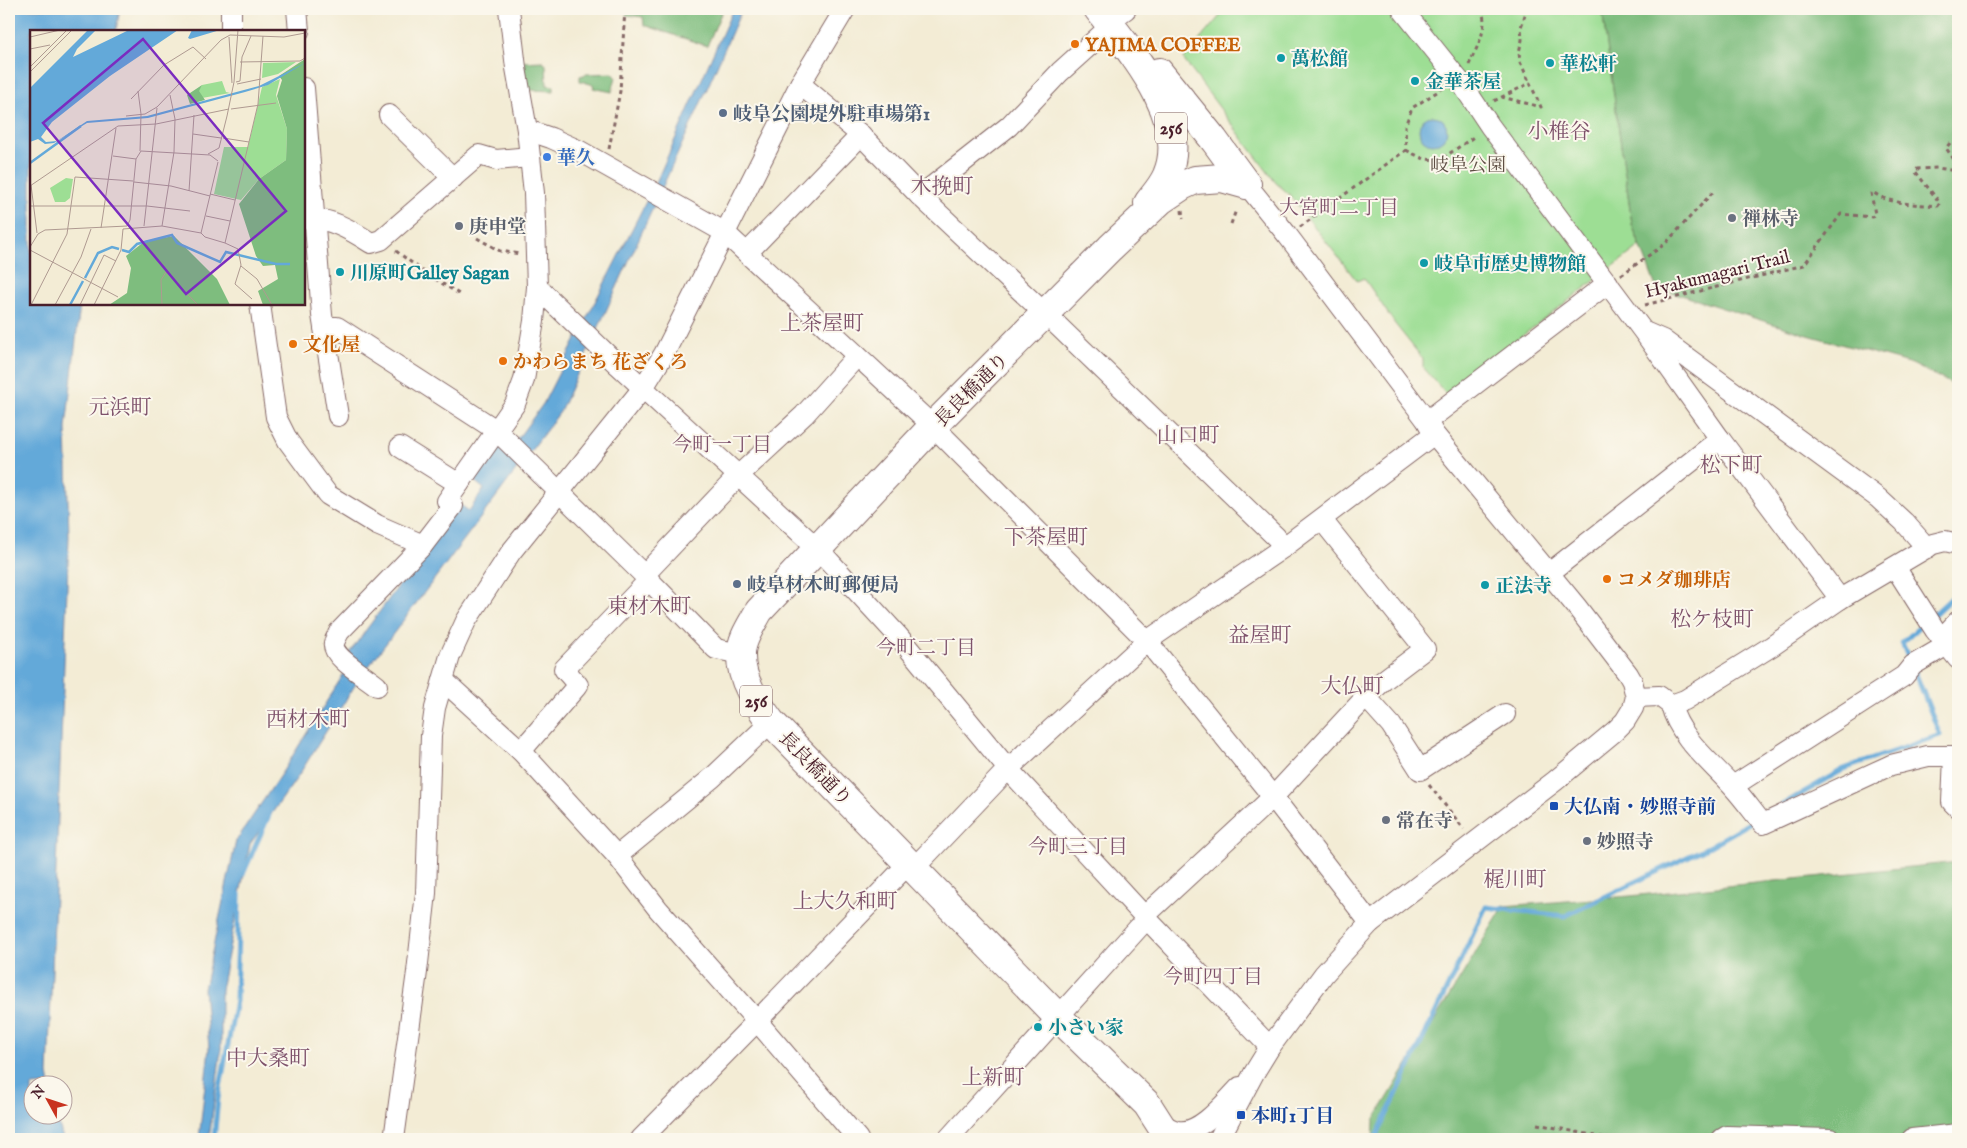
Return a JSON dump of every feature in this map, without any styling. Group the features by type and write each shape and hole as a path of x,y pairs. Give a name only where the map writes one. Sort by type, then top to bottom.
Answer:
{"highway":[{"name":"256","path":"1114,13 1247,185"},
{"name":"長良橋通り","path":"1110,248 1156,192 1167,175 1172,157 1173,140 1170,121 1152,83 1114,13"},
{"name":"長良橋通り","path":"1162,1132 1147,1104 1058,1016 771,722 753,698 743,670 740,654 744,638 759,611 933,426 1110,248 1161,200 1195,180 1222,178 1247,185"}],"street":[{"path":"231,9 231,30"},
{"path":"298,9 299,30"},
{"path":"375,684 344,660 334,649 334,641 340,632 423,545 453,506 447,501 459,484 502,435 524,380 534,321 537,287 534,193 527,130 508,9"},
{"path":"394,1139 416,982 426,893 431,736 435,708 450,656 466,621 512,552 643,388 664,354 800,84 845,9"},
{"path":"1402,9 1462,84 1490,126 1628,310 1720,439 1840,600"},
{"path":"920,196 1009,126 1114,13"},
{"path":"800,84 861,134 920,196 1276,537 1284,547"},
{"path":"305,114 309,218 338,416"},
{"path":"389,115 453,178"},
{"path":"527,130 551,138 606,165 668,202 724,232 748,252 933,426 1147,642 1273,797 1370,923"},
{"path":"748,252 861,134"},
{"path":"309,218 352,231 371,243 381,240 479,156 496,160 530,157"},
{"path":"1219,1139 1270,1047 1324,974 1370,923 1547,787 1616,731 1633,708 1636,696 1628,674 1576,606 1430,428 1288,236 1247,185"},
{"path":"641,1139 1008,768 1147,642 1322,520 1430,428 1608,283"},
{"path":"537,287 618,365 818,548 899,637 1008,768 1146,918 1270,1047"},
{"path":"260,305 276,417 288,441 328,495 377,525 423,545"},
{"path":"324,327 338,327 502,435 716,649 740,654"},
{"path":"1643,331 1663,340 1878,498 1904,522 1927,548"},
{"path":"521,750 578,685 564,669 739,475 804,415 857,356"},
{"path":"1548,574 1720,439"},
{"path":"400,447 459,484"},
{"path":"948,1139 1146,918 1273,797 1366,697 1384,680 1425,649 1322,520"},
{"path":"1671,706 1685,700 1756,656 1840,600 1927,548 1945,541 1958,544"},
{"path":"1895,567 1949,648"},
{"path":"1733,786 1904,676 1913,665 1949,648 1958,621"},
{"path":"443,680 521,750 618,856 658,909 858,1139"},
{"path":"1636,696 1659,696 1671,706 1674,718 1710,765 1733,786 1762,824 1891,765 1928,756 1954,756 1952,802 1958,808"},
{"path":"1366,697 1391,725 1420,770 1505,714"},
{"path":"618,856 712,778 771,722"},
{"path":"1162,1132 1195,1129 1204,1123 1254,1073"},
{"path":"1912,1139 1958,1134"},
{"path":"1722,1139 1727,1136 1830,1139"}],"path":[{"path":"606,165 620,92 625,9"},
{"path":"1462,84 1485,25 1481,9"},
{"path":"1502,97 1541,107 1520,62 1521,27 1526,12 1522,9"},
{"path":"1478,109 1530,83"},
{"path":"1406,150 1405,126 1412,108 1440,90"},
{"path":"1406,150 1424,159 1440,160 1490,126"},
{"path":"1958,144 1950,143 1946,148 1958,165"},
{"path":"1288,236 1406,150"},
{"name":"Hyakumagari Trail","path":"1628,310 1804,265 1841,214 1872,217 1875,214 1871,193 1873,192 1880,198 1938,206 1940,204 1915,171 1917,168 1958,170"},
{"path":"1608,283 1665,244 1714,191"},
{"path":"1231,224 1236,210"},
{"path":"476,238 500,250 536,257"},
{"path":"381,240 424,272 459,294"},
{"path":"1420,770 1421,775 1466,831"},
{"path":"1537,1124 1611,1139"}],"green space":[{"path":"627,9 723,9 707,46 644,25 643,17 626,15"},
{"name":"岐阜公園","path":"1226,9 1602,9 1632,224 1640,246 1446,394 1423,367 1423,359 1395,324 1364,278 1357,281 1288,193 1276,183 1183,59"},
{"path":"1602,9 1958,9 1958,387 1912,364 1808,335 1656,287 1632,224"},
{"path":"543,61 546,65 547,85 554,86 554,91 528,90 521,62"},
{"path":"613,73 616,77 612,92 593,88 594,85 580,81 580,76 587,74"},
{"path":"1958,862 1958,1139 1373,1139 1374,1120 1504,906 1630,896"}],"water":[{"path":"9,9 120,9 116,30 30,30 30,305 80,305 66,428 69,537 48,1076 22,1076 22,1126 60,1126 63,1139 9,1139"},
{"path":"733,9 742,9 560,412 357,682 297,778 250,844 221,990 221,1050 209,1139 199,1139 209,1048 204,989 236,841 283,771 345,672 349,653 459,504 469,511 484,489 472,479 499,446 518,438 543,404 657,180"},
{"path":"1433,116 1443,120 1447,130 1443,140 1433,144 1423,140 1419,130 1423,120"}],"waterway":[{"path":"1931,617 1958,592"},
{"path":"1910,662 1902,643 1924,623"},
{"path":"1782,805 1844,769 1940,735 1915,672"},
{"path":"243,874 269,815"},
{"path":"1375,1139 1486,907 1565,916 1710,846 1755,820"},
{"path":"214,1139 218,1098 236,1001 239,894"}],"place":[{"name":"YAJIMA COFFEE","path":"1075,44"},
{"name":"萬松館","path":"1281,58"},
{"name":"華松軒","path":"1550,63"},
{"name":"金華茶屋","path":"1415,81"},
{"name":"岐阜公園堤外駐車場第1","path":"723,113"},
{"name":"華久","path":"547,157"},
{"name":"禅林寺","path":"1732,218"},
{"name":"庚申堂","path":"459,226"},
{"name":"岐阜市歴史博物館","path":"1424,263"},
{"name":"川原町Galley Sagan","path":"340,272"},
{"name":"文化屋","path":"293,344"},
{"name":"かわらまち 花ざくろ","path":"503,361"},
{"name":"コメダ珈琲店","path":"1607,579"},
{"name":"岐阜材木町郵便局","path":"737,584"},
{"name":"正法寺","path":"1485,585"},
{"name":"大仏南・妙照寺前","path":"1554,806"},
{"name":"常在寺","path":"1386,820"},
{"name":"妙照寺","path":"1587,841"},
{"name":"小さい家","path":"1038,1027"},
{"name":"本町1丁目","path":"1241,1115"}],"district":[{"name":"小椎谷","path":"1559,131"},
{"name":"木挽町","path":"942,186"},
{"name":"大宮町二丁目","path":"1339,207"},
{"name":"上茶屋町","path":"822,323"},
{"name":"元浜町","path":"120,407"},
{"name":"山口町","path":"1188,435"},
{"name":"今町一丁目","path":"722,444"},
{"name":"松下町","path":"1731,465"},
{"name":"下茶屋町","path":"1046,537"},
{"name":"東材木町","path":"649,606"},
{"name":"松ケ枝町","path":"1712,619"},
{"name":"益屋町","path":"1260,635"},
{"name":"今町二丁目","path":"926,647"},
{"name":"大仏町","path":"1352,686"},
{"name":"西材木町","path":"308,719"},
{"name":"今町三丁目","path":"1078,846"},
{"name":"梶川町","path":"1515,879"},
{"name":"上大久和町","path":"845,901"},
{"name":"今町四丁目","path":"1213,976"},
{"name":"中大桑町","path":"268,1058"},
{"name":"上新町","path":"993,1077"}]}
